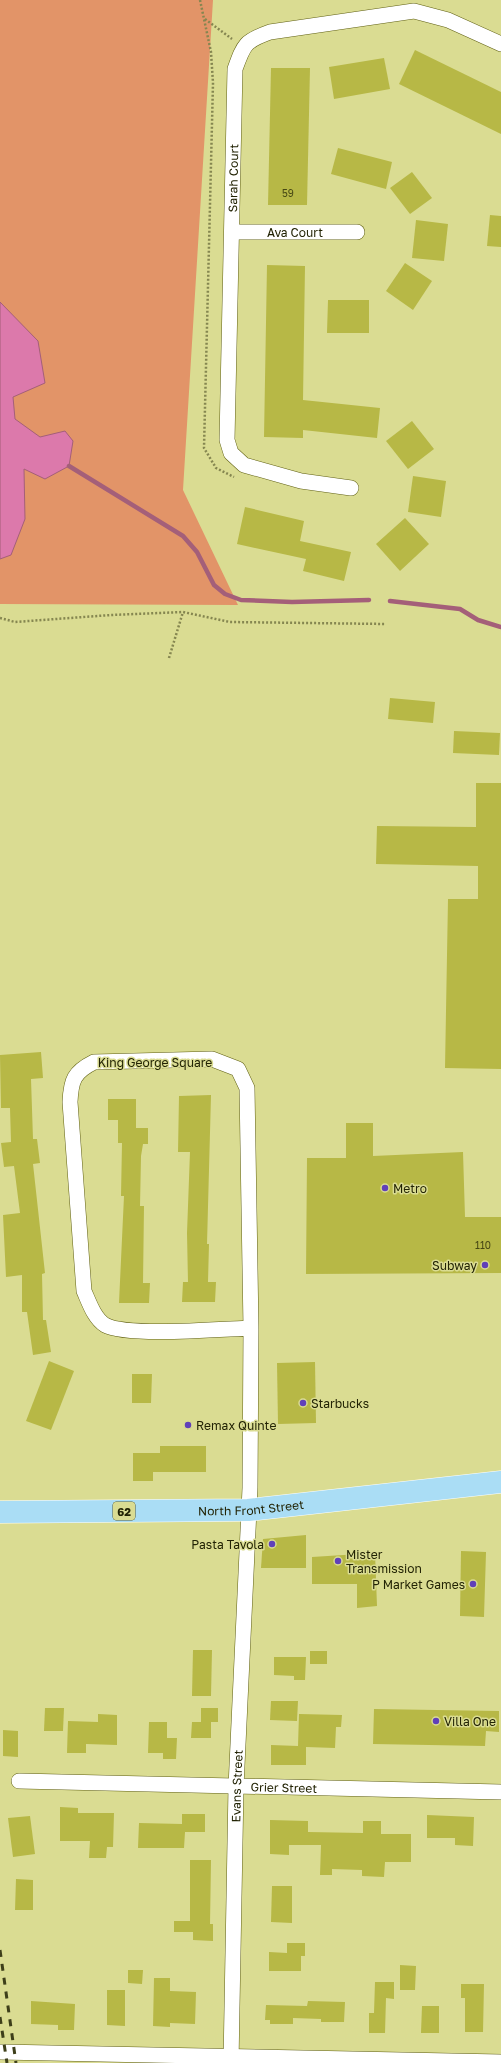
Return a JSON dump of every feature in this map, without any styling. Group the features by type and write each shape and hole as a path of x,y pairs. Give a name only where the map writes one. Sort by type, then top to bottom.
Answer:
{"main road":[{"name":"North Front Street","path":"0,1512 248,1510 501,1482"}],"street":[{"path":"243,47 253,38 270,32 414,11 448,20 501,44"},
{"name":"Sarah Court","path":"243,47 235,69 233,232 227,440 231,453 244,465"},
{"name":"Ava Court","path":"233,232 357,232"},
{"path":"244,465 301,481 351,488"},
{"name":"King George Square","path":"248,1510 250,1488 251,1328 247,1088 238,1069 212,1059 94,1062 81,1068 71,1083 70,1102 84,1291 93,1311 104,1324 127,1331 251,1328"},
{"name":"Evans Street","path":"231,2060 236,1786 248,1510"},
{"name":"Grier Street","path":"19,1781 501,1792"},
{"path":"0,2052 231,2060 501,2062"}],"path":[{"path":"200,0 211,52 213,83 204,448 216,468 226,474 242,480 244,465"},
{"path":"205,19 243,47"},
{"path":"169,658 183,612"},
{"path":"0,618 15,622 111,615 183,612 230,622 386,624"}],"shaded area":[{"path":"0,0 213,0 183,490 238,605 0,604"},
{"path":"0,302 38,341 45,383 13,397 15,419 40,437 65,431 73,441 69,466 45,479 24,469 25,519 11,555 0,559"}],"building":[{"path":"415,50 501,92 501,134 399,84"},
{"path":"384,58 390,89 334,99 329,67"},
{"path":"271,68 310,68 307,205 268,205"},
{"path":"338,148 392,162 386,189 331,174"},
{"path":"412,172 432,198 410,214 390,188"},
{"path":"490,215 501,216 501,247 487,246"},
{"path":"416,220 448,224 444,261 412,258"},
{"path":"405,263 432,281 413,310 386,291"},
{"path":"267,265 305,266 303,400 380,408 377,438 303,430 303,438 264,437"},
{"path":"328,300 369,300 369,333 327,333"},
{"path":"412,421 434,449 408,469 386,441"},
{"path":"413,476 446,481 441,517 408,512"},
{"path":"245,507 304,521 300,541 351,552 344,581 303,571 306,559 237,544"},
{"path":"405,518 429,544 400,571 376,544"},
{"path":"390,698 435,702 433,723 388,719"},
{"path":"454,731 500,733 499,755 453,753"},
{"path":"476,783 501,783 501,1069 445,1068 448,899 478,899 478,866 376,864 377,826 476,827"},
{"path":"41,1052 43,1078 31,1079 33,1139 37,1139 40,1163 33,1164 45,1273 42,1274 43,1320 46,1320 51,1352 33,1355 27,1312 22,1312 22,1275 6,1277 3,1215 20,1213 14,1166 4,1167 1,1143 11,1142 10,1108 1,1108 0,1055"},
{"path":"211,1095 207,1244 209,1244 208,1282 216,1282 215,1302 182,1302 183,1282 188,1282 187,1233 190,1152 178,1152 179,1096"},
{"path":"108,1099 136,1099 136,1128 148,1128 148,1144 143,1144 141,1156 140,1206 144,1206 143,1283 150,1283 149,1303 119,1303 124,1196 121,1196 122,1143 118,1143 118,1120 108,1120"},
{"name":"Metro","path":"346,1123 373,1123 373,1156 463,1152 465,1217 501,1217 501,1273 306,1274 307,1158 346,1158"},
{"path":"49,1361 74,1371 51,1430 26,1421"},
{"path":"315,1362 316,1423 278,1424 277,1363"},
{"path":"132,1374 152,1374 151,1403 132,1403"},
{"path":"160,1446 206,1446 206,1472 153,1472 153,1481 133,1481 133,1453 160,1453"},
{"path":"306,1535 306,1568 261,1568 263,1539"},
{"name":"P Market Games","path":"461,1551 486,1552 484,1617 460,1616"},
{"path":"375,1553 377,1606 357,1608 357,1584 312,1584 312,1557"},
{"path":"193,1650 212,1650 211,1696 192,1696"},
{"path":"310,1651 327,1651 327,1664 310,1664"},
{"path":"274,1657 306,1657 305,1680 294,1680 294,1676 274,1675"},
{"path":"271,1701 298,1701 297,1721 270,1720"},
{"path":"45,1708 64,1708 63,1731 44,1731"},
{"path":"201,1708 218,1708 218,1722 211,1722 211,1738 191,1738 192,1722 201,1722"},
{"name":"Villa One","path":"374,1709 499,1711 499,1732 486,1731 485,1746 373,1744"},
{"path":"98,1714 117,1715 117,1745 86,1744 86,1753 67,1753 68,1721 98,1722"},
{"path":"299,1714 342,1715 341,1727 336,1727 335,1748 306,1747 306,1765 271,1765 271,1745 298,1746"},
{"path":"149,1722 167,1722 167,1738 177,1738 176,1759 163,1759 163,1753 148,1753"},
{"path":"3,1730 18,1731 18,1757 3,1756"},
{"path":"60,1807 78,1808 78,1813 114,1813 113,1847 107,1847 106,1858 89,1858 90,1841 60,1841"},
{"path":"182,1814 205,1814 205,1832 185,1832 184,1848 138,1848 139,1823 182,1824"},
{"path":"427,1815 474,1817 473,1846 455,1845 455,1838 427,1838"},
{"path":"30,1816 35,1854 13,1857 8,1818"},
{"path":"270,1820 308,1821 308,1832 363,1833 363,1821 381,1821 381,1834 411,1834 411,1862 385,1862 384,1877 362,1876 362,1870 332,1869 332,1875 320,1875 321,1845 289,1845 289,1855 270,1854"},
{"path":"190,1860 211,1860 210,1924 213,1924 213,1941 193,1940 193,1932 174,1932 174,1921 190,1921"},
{"path":"16,1879 33,1880 33,1910 15,1910"},
{"path":"272,1886 292,1886 292,1923 271,1922"},
{"path":"287,1943 305,1943 305,1956 301,1956 301,1971 269,1971 269,1952 287,1953"},
{"path":"400,1965 416,1966 415,1990 400,1990"},
{"path":"128,1970 143,1970 142,1984 128,1983"},
{"path":"154,1978 170,1978 170,1991 196,1992 195,2024 170,2023 170,2027 153,2026"},
{"path":"375,1982 394,1982 394,1999 386,1998 385,2033 369,2033 369,2013 374,2013"},
{"path":"461,1984 484,1984 483,2032 465,2032 465,1998 461,1998"},
{"path":"107,1990 125,1990 125,2026 107,2025"},
{"path":"31,2001 75,2004 74,2030 58,2030 58,2025 31,2024"},
{"path":"308,2001 345,2002 344,2022 321,2022 321,2019 293,2018 293,2024 270,2024 270,2020 265,2020 266,2005 307,2006"},
{"path":"422,2006 439,2006 439,2033 421,2033"}],"waterway":[{"path":"69,466 183,536 197,552 214,585 225,594 241,600 292,602 369,600"},
{"path":"390,601 460,609 478,620 501,627"}],"railway":[{"path":"0,1950 16,2063"},
{"path":"0,2017 7,2063"}],"place":[{"name":"Metro","path":"385,1188"},
{"name":"Subway","path":"485,1265"},
{"name":"Starbucks","path":"303,1403"},
{"name":"Remax Quinte","path":"188,1425"},
{"name":"Pasta Tavola","path":"272,1544"},
{"name":"Mister Transmission","path":"338,1561"},
{"name":"P Market Games","path":"473,1584"},
{"name":"Villa One","path":"436,1721"}]}
